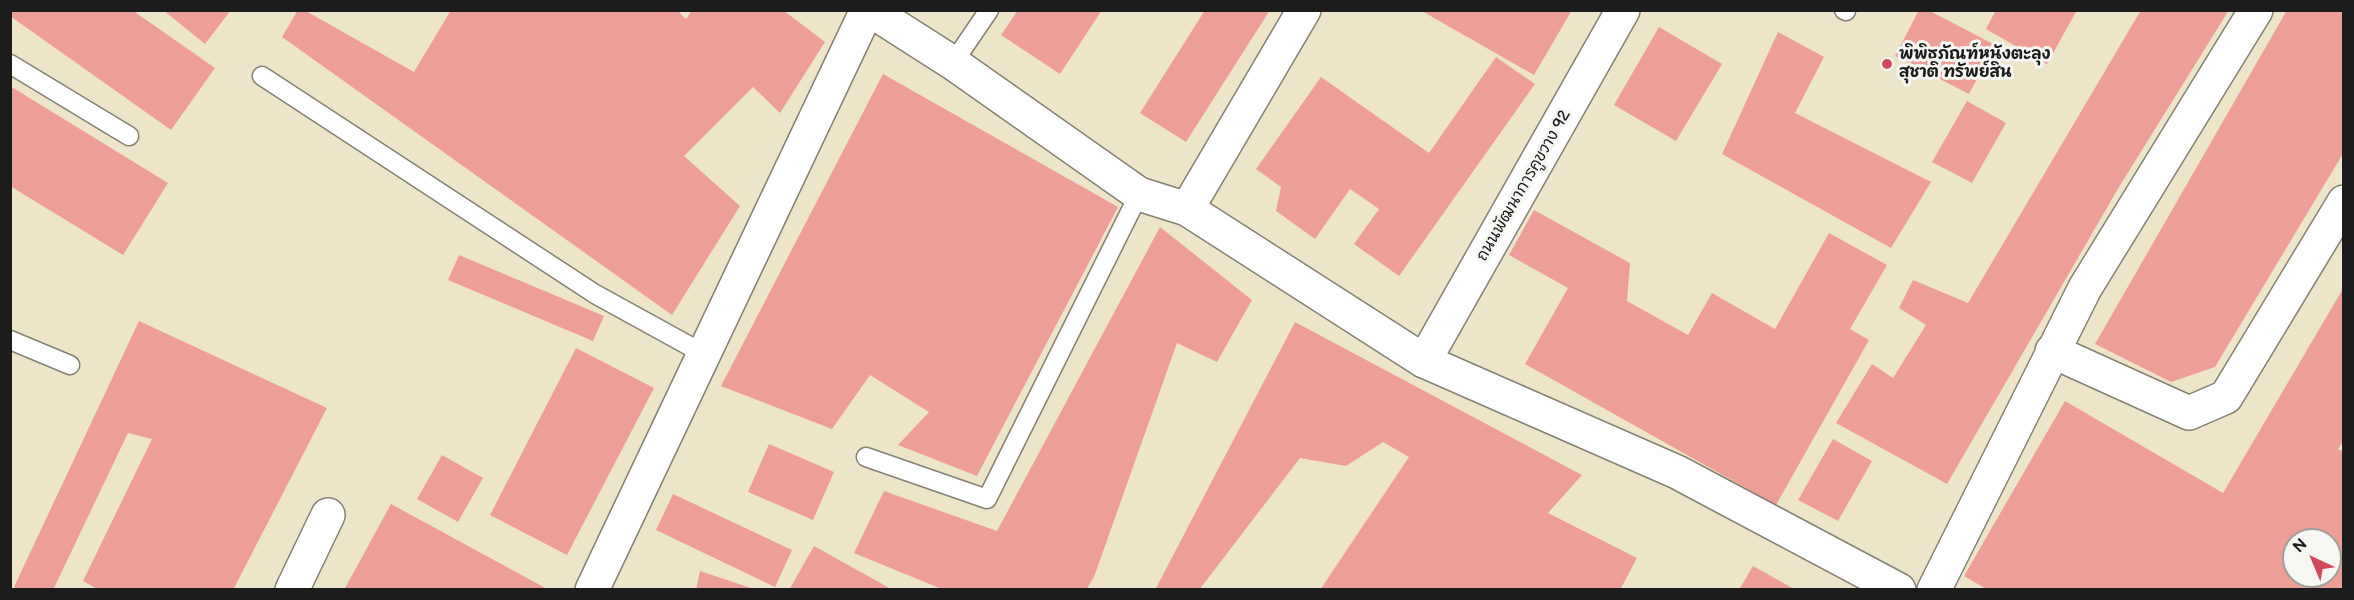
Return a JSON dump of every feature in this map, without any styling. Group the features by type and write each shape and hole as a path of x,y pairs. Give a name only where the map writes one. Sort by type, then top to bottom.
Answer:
{"street":[{"path":"592,590 868,10 953,63 1139,194 1187,209 1424,361 1677,472 1899,590"},
{"path":"1187,209 1304,10"},
{"name":"ถนนพัฒนาการคูขวาง 92","path":"1424,361 1623,10"},
{"path":"1934,590 2085,288 2256,10"},
{"path":"2052,351 2189,413 2226,396 2343,202"},
{"path":"292,590 328,515"}],"lane":[{"path":"953,63 989,10"},
{"path":"10,64 129,136"},
{"path":"262,76 595,294 704,354"},
{"path":"866,457 987,499 1139,194"},
{"path":"10,340 70,365"}],"building":[{"path":"10,10 132,10 215,68 171,130 10,16"},
{"path":"163,10 231,10 205,44"},
{"path":"298,10 304,10 414,72 451,10 677,10 686,19 692,10 783,10 825,42 780,113 753,87 684,156 740,206 672,315 282,37"},
{"path":"1018,10 1102,10 1060,74 1001,35"},
{"path":"1205,10 1270,10 1186,142 1140,113"},
{"path":"1420,10 1572,10 1534,75"},
{"path":"1919,10 1928,10 1995,45 1969,94 1895,56"},
{"path":"1996,10 2077,10 2047,64 1986,29"},
{"path":"2141,10 2229,10 2119,187 1947,484 1836,423 1872,364 1893,378 1926,325 1899,308 1913,280 1968,303"},
{"path":"2287,10 2344,10 2344,152 2215,367 2171,382 2095,344"},
{"path":"1659,27 1722,64 1676,141 1614,105"},
{"path":"1778,32 1824,57 1795,113 1931,182 1891,248 1722,154"},
{"path":"1496,57 1535,84 1399,276 1354,244 1379,209 1350,189 1315,239 1276,211 1281,187 1256,169 1321,77 1429,153"},
{"path":"883,74 1118,207 977,476 898,445 929,412 870,375 832,429 721,386"},
{"path":"10,86 168,183 123,255 10,186"},
{"path":"1967,101 2006,123 1972,183 1932,162"},
{"path":"1534,210 1630,263 1627,301 1688,335 1712,293 1775,329 1829,233 1887,265 1850,329 1869,340 1776,505 1525,364 1568,288 1509,255"},
{"path":"1160,227 1252,300 1217,362 1177,343 1094,577 1086,590 944,590 854,553 884,491 997,531"},
{"path":"459,255 604,316 593,341 448,280"},
{"path":"2344,287 2344,440 2338,449 2344,452 2344,590 1988,590 1964,576 2065,401 2223,493"},
{"path":"139,321 327,408 233,590 99,590 83,581 152,439 128,433 53,590 19,590 14,587"},
{"path":"1295,322 1582,475 1548,513 1637,558 1620,590 1320,590 1409,457 1383,442 1346,466 1300,458 1199,590 1155,590"},
{"path":"576,348 654,388 567,555 490,515"},
{"path":"1833,439 1872,461 1838,521 1798,500"},
{"path":"769,444 834,472 813,520 748,492"},
{"path":"442,455 483,478 458,522 417,499"},
{"path":"673,494 792,550 775,587 656,530"},
{"path":"391,504 549,590 344,590"},
{"path":"814,546 893,590 789,590"},
{"path":"1753,566 1796,590 1739,590"},
{"path":"700,571 754,589 696,590"}],"place":[{"name":"พิพิธภัณฑ์หนังตะลุง สุชาติ ทรัพย์สิน","path":"1887,64"}]}
